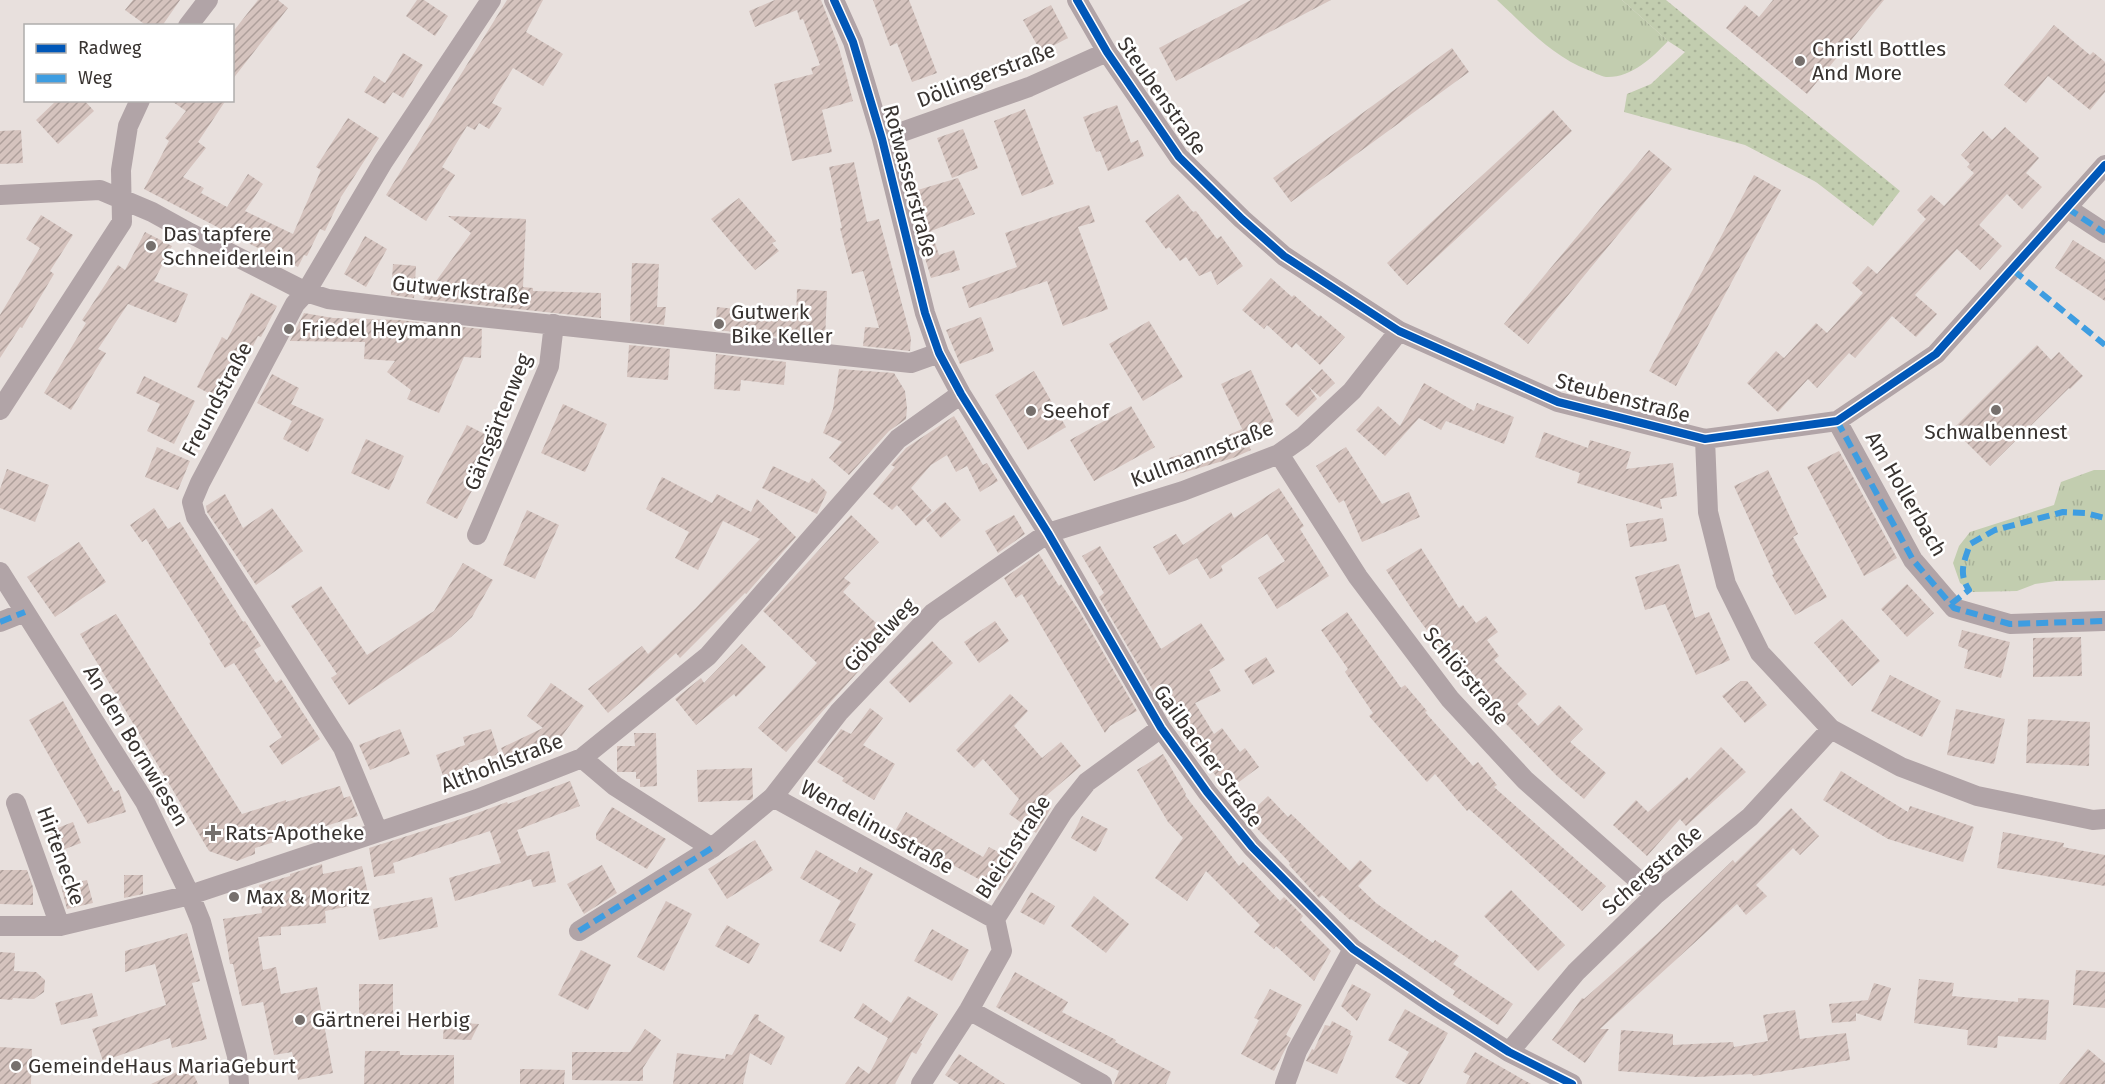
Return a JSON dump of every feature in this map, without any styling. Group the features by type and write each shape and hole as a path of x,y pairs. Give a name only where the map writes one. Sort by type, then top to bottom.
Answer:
{"street":[{"path":"190,24 208,0"},
{"name":"Freundstraße","path":"378,832 343,748 196,517 192,502 290,315 383,162 491,0"},
{"name":"Rotwasserstraße","path":"834,0 853,42 882,139 925,313 939,354 949,372"},
{"name":"Steubenstraße","path":"1077,0 1107,52 1179,157 1242,219 1284,256 1399,331 1558,402 1705,439 1837,421 1936,354 2105,165"},
{"name":"Döllingerstraße","path":"882,139 1029,87 1107,52"},
{"path":"0,410 122,222 121,170 128,126 139,102"},
{"name":"Gutwerkstraße","path":"0,195 100,190 152,212 306,292 328,299 911,363 939,354"},
{"path":"2067,208 2105,233"},
{"name":"Gänsgärtenweg","path":"477,535 529,418 549,366 554,324"},
{"name":"Kullmannstraße","path":"1048,533 1183,491 1279,454 1303,437 1353,391 1399,331"},
{"name":"Gailbacher Straße","path":"949,372 1048,533 1161,728 1207,792 1252,848 1353,949 1414,992 1509,1052 1572,1084"},
{"name":"Althohlstraße","path":"0,926 60,926 190,895 477,800 582,758 708,656 898,439 961,394"},
{"name":"Am Hollerbach","path":"1837,421 1912,561 1954,608 2010,624 2105,621"},
{"path":"1705,439 1708,513 1726,584 1760,653 1832,729 1901,767 1977,796 2093,820 2105,819"},
{"name":"Schlörstraße","path":"1279,454 1358,577 1450,699 1525,780 1655,895"},
{"name":"Göbelweg","path":"773,797 839,712 933,613 1048,533"},
{"name":"An den Bornwiesen","path":"0,572 146,802 190,895 201,922 237,1056 239,1084"},
{"path":"0,622 25,612"},
{"name":"Bleichstraße","path":"921,1084 969,1010 1002,951 995,919 1063,812 1087,782 1161,728"},
{"name":"Schergstraße","path":"1509,1052 1576,972 1655,895 1749,817 1832,729"},
{"path":"582,758 615,786 712,848"},
{"name":"Wendelinusstraße","path":"579,931 712,848 773,797 995,919"},
{"name":"Hirtenecke","path":"16,803 60,926"},
{"path":"1286,1084 1297,1051 1353,949"},
{"path":"969,1010 1102,1084"}],"green space":[{"path":"1497,0 1622,0 1668,41 1632,71 1606,77 1562,57"},
{"path":"1622,0 1666,0 1900,191 1873,226 1816,182 1745,145 1624,112 1627,94 1651,84 1685,52 1668,41"},
{"path":"2094,470 2105,470 2105,580 2056,581 2035,584 2017,591 1973,592 1960,583 1953,563 1959,546 1970,532 2054,505 2061,482"}],"building":[{"path":"133,0 180,0 163,24 144,24 125,10"},
{"path":"258,0 278,0 288,8 234,77 234,30"},
{"path":"417,0 424,0 448,16 435,36 406,16"},
{"path":"507,0 543,0 526,32 563,54 543,86 513,68 492,103 502,108 489,129 479,123 475,130 467,126 442,167 455,175 426,221 386,195"},
{"path":"775,0 821,0 828,18 839,48 853,101 822,110 832,152 792,161 774,84 813,74 811,68 820,65 803,19 800,20 797,10 755,27 749,11"},
{"path":"873,0 909,0 937,73 912,82 897,43 890,46"},
{"path":"1251,0 1331,0 1176,81 1159,48"},
{"name":"Christl Bottles And More","path":"1773,0 1884,0 1807,94 1726,28 1745,5 1759,17"},
{"path":"1051,5 1068,38 1041,52 1023,20"},
{"path":"2054,25 2090,55 2093,52 2105,62 2105,92 2090,110 2048,76 2026,103 2004,85"},
{"path":"1452,48 1469,72 1291,202 1273,178"},
{"path":"403,53 423,65 403,98 393,92 385,104 364,92 374,76 385,83"},
{"path":"55,102 86,102 94,111 58,144 36,120"},
{"path":"173,102 225,102 198,142 206,148 183,177 204,188 201,193 227,207 248,174 263,184 245,211 293,234 321,170 316,167 348,118 379,138 341,197 325,231 320,229 307,256 304,255 298,267 144,189 169,141 165,138 186,111"},
{"path":"1117,105 1131,143 1138,140 1144,156 1108,171 1100,151 1096,152 1083,117"},
{"path":"1025,109 1054,184 1022,196 994,121"},
{"path":"1553,110 1572,131 1407,285 1387,263"},
{"path":"2005,127 2039,158 2026,173 2042,187 2022,209 2007,194 1979,225 2002,246 1980,270 1957,249 1915,295 1937,314 1916,337 1892,316 1855,358 1849,353 1817,388 1808,379 1778,412 1747,383 1776,351 1784,358 1816,323 1827,333 1863,293 1852,283 1868,266 1877,274 1926,219 1917,210 1931,195 1944,206 1974,173 1967,167 1970,164 1961,155 1983,131 1992,140"},
{"path":"963,129 978,168 952,178 937,138"},
{"path":"21,130 23,163 0,164 0,131"},
{"path":"1649,150 1672,169 1528,344 1504,324"},
{"path":"854,162 867,222 879,219 911,338 910,351 863,346 865,327 879,328 863,271 852,274 840,228 842,228 829,167"},
{"path":"1754,175 1781,190 1676,386 1649,371"},
{"path":"958,178 975,214 931,231 939,255 954,250 960,270 931,278 916,228 922,227 911,192"},
{"path":"1178,194 1193,212 1196,211 1217,239 1221,236 1243,266 1217,285 1211,271 1199,276 1186,257 1180,261 1169,247 1166,249 1145,221"},
{"path":"739,198 776,241 772,243 779,251 755,270 711,219"},
{"path":"1089,205 1095,222 1078,227 1108,309 1063,326 1047,281 969,308 962,287 1017,267 1005,233"},
{"path":"41,215 73,235 50,271 54,274 22,328 20,327 0,358 0,315 40,248 26,239"},
{"path":"448,216 526,219 523,287 533,288 533,291 601,293 601,318 423,299 471,233"},
{"path":"145,232 172,246 154,281 188,294 176,323 128,304 98,349 106,353 71,410 44,393 86,323 82,320 118,265 125,270"},
{"path":"365,236 387,249 366,287 344,274"},
{"path":"2073,240 2105,260 2105,301 2055,268"},
{"path":"632,263 659,264 657,307 666,307 664,325 630,321"},
{"path":"393,264 416,266 414,298 391,295"},
{"path":"1271,278 1345,337 1320,365 1296,343 1292,348 1267,325 1264,329 1242,310"},
{"path":"797,289 827,291 825,342 715,328 717,307 796,318"},
{"path":"251,293 277,306 261,337 258,336 226,399 220,399 197,387 222,337 227,340"},
{"path":"304,313 333,318 399,320 482,329 481,358 464,357 439,413 407,399 411,390 387,372 395,361 364,359 365,342 290,341"},
{"path":"981,317 994,351 960,364 946,330"},
{"path":"1149,321 1183,377 1143,401 1109,344"},
{"path":"629,345 670,349 668,380 627,377"},
{"name":"Schwalbennest","path":"2037,345 2051,360 2059,352 2083,376 1990,466 1953,429"},
{"path":"716,354 786,362 784,385 741,380 740,391 714,389"},
{"path":"839,369 894,373 905,391 907,408 906,419 889,431 849,475 829,458 842,442 823,433 833,409"},
{"path":"1322,369 1335,383 1320,397 1308,386 1317,399 1298,417 1285,404"},
{"path":"1251,370 1274,422 1245,435 1221,384"},
{"name":"Seehof","path":"1034,371 1066,427 1028,450 995,395"},
{"path":"272,374 299,388 291,404 324,419 308,452 283,439 292,421 257,403"},
{"path":"144,376 195,401 174,444 147,431 160,404 136,393"},
{"path":"1424,383 1474,411 1477,403 1514,417 1504,444 1446,421 1441,430 1419,418 1385,456 1356,430 1378,406 1400,426"},
{"path":"563,404 607,424 585,472 541,453"},
{"path":"1131,406 1155,447 1094,481 1070,440"},
{"path":"954,416 983,465 987,463 998,481 980,492 967,466 956,472 947,455 931,465 911,488 932,511 916,526 897,505 892,510 873,494 895,467 891,465 906,448"},
{"path":"467,425 498,441 457,519 426,503"},
{"path":"1242,429 1251,450 1233,458 1175,475 1169,458 1226,441 1224,437"},
{"path":"1544,432 1588,448 1590,440 1631,452 1626,469 1673,463 1677,496 1660,499 1662,509 1577,483 1580,473 1535,457"},
{"path":"366,439 404,456 389,490 351,473"},
{"path":"157,447 190,461 178,490 145,477"},
{"path":"1346,447 1382,504 1409,492 1420,517 1362,542 1344,500 1339,503 1316,466"},
{"path":"1839,451 1897,558 1864,576 1807,467"},
{"path":"773,466 809,483 812,478 827,492 817,514 762,488"},
{"path":"7,469 49,485 35,522 0,508 0,489"},
{"path":"1768,470 1798,534 1793,537 1827,597 1795,615 1772,575 1774,574 1734,486"},
{"path":"662,477 712,503 717,494 751,512 757,499 796,537 746,594 680,658 676,653 608,713 588,689 642,646 648,654 696,608 760,539 723,521 698,570 675,558 689,532 646,509"},
{"path":"1279,488 1304,526 1300,529 1329,576 1277,609 1258,578 1285,561 1267,534 1221,566 1223,571 1210,579 1197,558 1169,575 1153,547 1176,534 1183,545 1231,512 1234,518"},
{"path":"225,494 243,528 272,508 303,551 256,585 207,512 206,506"},
{"path":"945,502 961,520 941,538 925,519"},
{"path":"154,508 168,529 180,522 243,622 245,621 261,646 254,650 276,683 281,679 320,739 282,765 269,746 282,737 234,663 225,668 146,539 142,542 130,525"},
{"path":"527,510 559,525 535,579 503,565"},
{"path":"851,515 879,542 844,578 851,583 843,592 890,636 786,752 758,728 817,663 763,611"},
{"path":"1014,515 1025,534 998,553 985,531"},
{"path":"1663,518 1667,541 1630,547 1626,524"},
{"path":"79,542 106,582 55,617 27,577"},
{"path":"1100,546 1161,649 1201,623 1225,660 1209,670 1221,691 1195,703 1214,734 1222,728 1240,752 1245,748 1259,767 1227,791 1185,734 1183,735 1160,698 1158,699 1099,597 1104,593 1082,556"},
{"path":"1421,548 1459,608 1463,605 1476,623 1486,616 1498,632 1487,640 1499,656 1494,660 1527,694 1517,704 1538,726 1559,705 1583,729 1570,742 1606,773 1584,799 1557,776 1465,682 1386,570"},
{"path":"1039,554 1059,586 1061,584 1078,609 1137,711 1110,726 1105,733 1022,594 1016,598 1004,578"},
{"path":"463,563 493,580 472,617 451,637 349,705 331,678 337,674 291,606 321,586 367,655 434,611"},
{"path":"1679,564 1695,618 1709,612 1730,660 1696,675 1665,604 1645,610 1635,577"},
{"path":"1907,584 1934,613 1907,637 1881,609"},
{"path":"1347,612 1401,688 1405,685 1427,711 1425,712 1473,766 1478,762 1497,785 1494,787 1606,886 1582,911 1469,809 1467,811 1435,774 1427,782 1369,716 1373,713 1345,672 1348,669 1321,630"},
{"path":"116,614 242,814 340,786 344,798 350,796 358,816 255,848 255,854 237,861 209,851 80,634"},
{"path":"1842,619 1880,661 1852,686 1814,643"},
{"path":"995,621 1009,641 979,663 964,642"},
{"path":"1962,630 2010,642 2001,678 1964,668 1968,650 1958,646"},
{"path":"2081,637 2082,676 2033,677 2033,638"},
{"path":"932,641 953,663 910,703 889,682"},
{"path":"742,644 766,667 736,697 734,694 696,725 675,699 701,678 704,683"},
{"path":"1266,657 1275,672 1253,685 1244,670"},
{"path":"1890,675 1941,701 1922,737 1871,711"},
{"path":"1741,681 1747,681 1767,705 1745,723 1722,696"},
{"path":"551,683 584,706 556,744 509,766 501,748 543,728 527,716"},
{"path":"1010,694 1028,711 1014,726 1042,758 1061,742 1081,766 1040,801 1051,808 1036,833 1009,814 1019,799 983,759 974,768 956,750"},
{"path":"63,701 114,792 119,790 126,812 88,824 61,777 29,720"},
{"path":"870,708 883,718 863,745 895,764 874,800 842,781 844,778 817,762 841,729 851,734"},
{"path":"1956,709 2005,719 1994,764 1947,755"},
{"path":"2028,719 2090,722 2089,766 2026,763"},
{"path":"400,729 410,754 370,770 359,745"},
{"path":"491,729 499,754 468,763 471,772 445,782 436,755 465,745 463,737"},
{"path":"634,733 656,733 657,786 640,787 640,779 636,779 636,772 617,772 617,746 635,746"},
{"path":"1721,747 1746,772 1686,826 1680,819 1647,856 1613,825 1636,800 1648,812 1687,777 1689,780"},
{"path":"1163,754 1185,795 1239,866 1243,862 1280,901 1284,897 1303,916 1300,920 1331,951 1314,981 1276,946 1274,949 1254,932 1260,925 1206,871 1187,901 1155,878 1183,838 1168,822 1137,770"},
{"path":"752,768 753,798 751,800 698,802 697,770"},
{"path":"1841,771 1908,812 1910,806 1974,827 1963,862 1888,839 1823,800"},
{"path":"570,781 580,806 517,830 527,856 549,851 556,882 533,887 531,879 455,901 449,878 501,863 490,831 393,863 395,873 374,877 369,848 507,802 508,804"},
{"path":"1268,796 1288,817 1291,814 1350,871 1360,860 1372,871 1358,886 1376,903 1433,943 1435,940 1459,956 1453,964 1513,1004 1498,1025 1453,995 1455,991 1350,920 1322,895 1319,898 1289,865 1290,863 1246,817"},
{"path":"612,807 666,839 647,869 596,839 596,833"},
{"path":"1791,808 1819,836 1800,855 1793,848 1756,885 1767,896 1746,915 1737,904 1600,1029 1609,1029 1585,1063 1552,1040 1582,998 1584,999 1657,934 1733,860 1735,863"},
{"path":"906,812 983,857 989,847 1017,862 999,890 949,863 944,871 917,855 919,852 892,836"},
{"path":"1082,816 1108,829 1096,852 1071,838"},
{"path":"73,822 81,843 57,852 50,831"},
{"path":"2003,832 2064,843 2063,847 2105,855 2105,886 1997,868"},
{"path":"755,840 773,870 727,899 708,869"},
{"path":"816,850 857,873 860,867 873,874 848,920 856,924 841,952 819,941 841,901 800,878"},
{"path":"322,864 323,874 362,866 370,902 325,911 326,923 281,927 281,935 258,937 263,970 276,967 281,994 317,987 333,1073 298,1080 292,1052 274,1055 263,1002 242,1006 233,964 230,964 223,919 262,913 259,885"},
{"path":"602,865 617,893 584,914 567,884"},
{"path":"0,870 27,870 33,887 33,905 0,904"},
{"path":"124,875 143,875 143,894 124,898"},
{"path":"87,880 93,903 67,909 61,886"},
{"path":"1511,890 1565,945 1538,971 1484,916"},
{"path":"1031,892 1055,906 1044,925 1020,912"},
{"path":"1094,896 1129,924 1106,953 1071,926"},
{"path":"432,897 438,927 379,940 373,909"},
{"path":"666,901 692,914 664,971 637,957"},
{"path":"727,925 760,944 749,964 715,946"},
{"path":"932,929 969,950 952,981 914,961"},
{"path":"187,933 200,981 192,983 207,1039 172,1048 170,1038 103,1061 92,1029 166,1005 155,964 125,972 125,951"},
{"path":"581,950 611,965 588,1010 558,995"},
{"path":"0,952 15,953 14,971 36,972 45,980 44,992 34,999 0,999"},
{"path":"2076,970 2105,972 2105,1008 2073,1005"},
{"path":"1015,972 1068,1002 1062,1012 1171,1072 1166,1084 1114,1084 1119,1071 996,1007"},
{"path":"1919,979 1954,983 1952,996 2018,1002 2018,998 2049,1000 2046,1040 1998,1036 1997,1048 1967,1045 1968,1030 1914,1023"},
{"path":"1874,983 1891,988 1881,1021 1856,1013 1856,1021 1832,1023 1829,1004 1868,1000"},
{"path":"359,984 393,984 393,1021 359,1020"},
{"path":"1352,984 1371,994 1357,1021 1341,1006"},
{"path":"1270,989 1302,1005 1286,1035 1291,1038 1274,1071 1241,1054 1259,1020 1254,1018"},
{"path":"92,993 98,1016 61,1025 55,1003"},
{"path":"908,996 938,1014 921,1042 918,1040 922,1044 916,1054 912,1052 895,1084 845,1084 858,1066 869,1074 888,1038 854,1018 863,1003 891,1023"},
{"path":"1405,1009 1448,1033 1420,1084 1407,1084 1395,1077 1409,1052 1388,1040"},
{"path":"1795,1010 1800,1039 1846,1033 1850,1060 1753,1076 1752,1074 1697,1077 1618,1071 1621,1030 1673,1034 1673,1045 1733,1042 1734,1047 1768,1041 1763,1015"},
{"path":"755,1014 759,1015 758,1020 785,1037 771,1065 750,1053 743,1084 673,1084 677,1053 725,1059 726,1054 732,1055"},
{"path":"1332,1021 1351,1031 1350,1035 1353,1036 1337,1074 1306,1061 1312,1049 1314,1050 1325,1025 1330,1026"},
{"path":"444,1022 479,1024 471,1040 443,1039"},
{"path":"645,1029 661,1040 643,1068 643,1081 572,1080 572,1052 630,1052"},
{"name":"GemeindeHaus MariaGeburt","path":"0,1047 32,1049 31,1084 0,1084"},
{"path":"2088,1049 2105,1063 2105,1084 2059,1084"},
{"path":"365,1051 400,1051 400,1055 454,1055 454,1084 364,1084"},
{"path":"1475,1052 1531,1084 1466,1084 1470,1076 1463,1072"},
{"path":"959,1054 1005,1084 959,1084 945,1075"},
{"path":"190,1066 198,1084 151,1084"},
{"path":"520,1069 565,1070 564,1084 520,1084"}],"marked path":[{"path":"2067,208 2105,233"},
{"path":"2013,270 2105,345"},
{"path":"1837,421 1913,560 1954,608 2010,624 2105,621"},
{"path":"1951,604 1969,590 1963,573 1970,544 1995,530 2063,512 2085,513 2105,518"},
{"path":"0,622 25,612"},
{"path":"579,931 712,848"}],"cycle path":[{"path":"834,0 853,42 882,139 925,313 939,353 961,394 1048,533 1161,728 1207,792 1252,847 1353,949 1509,1052 1572,1084"},
{"path":"1077,0 1107,52 1179,157 1242,219 1284,256 1399,331 1558,402 1705,439 1837,421 1936,354 2105,165"}],"place":[{"name":"Christl Bottles And More","path":"1800,61"},
{"name":"Das tapfere Schneiderlein","path":"151,246"},
{"name":"Gutwerk Bike Keller","path":"719,324"},
{"name":"Friedel Heymann","path":"289,329"},
{"name":"Schwalbennest","path":"1996,410"},
{"name":"Seehof","path":"1031,411"},
{"name":"Rats-Apotheke","path":"213,833"},
{"name":"Max & Moritz","path":"234,897"},
{"name":"Gärtnerei Herbig","path":"300,1020"},
{"name":"GemeindeHaus MariaGeburt","path":"16,1066"}]}
